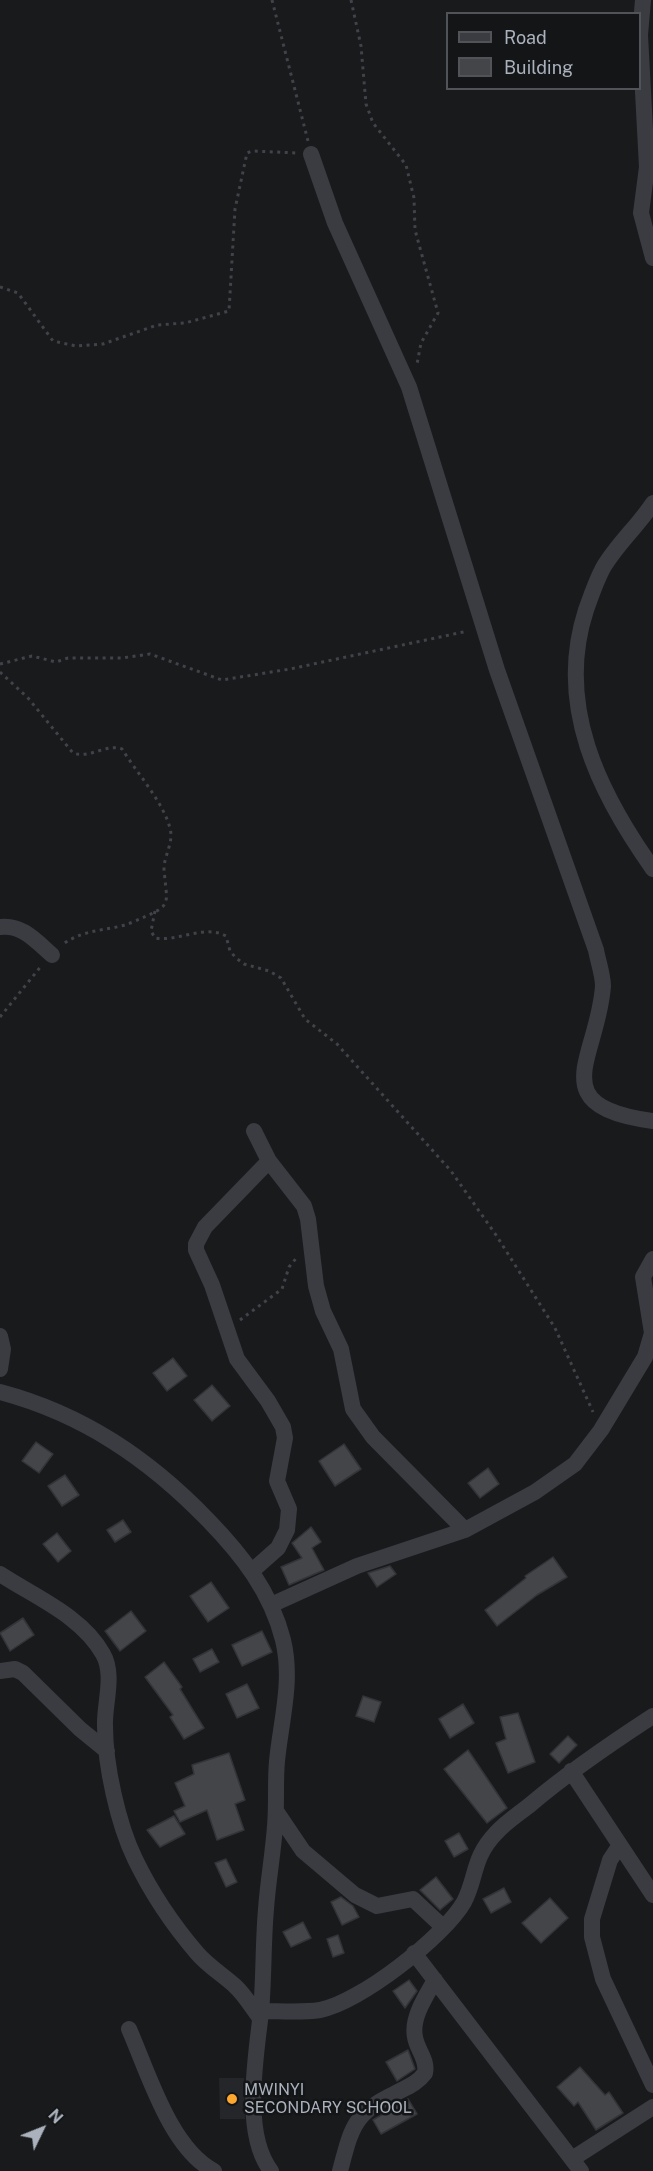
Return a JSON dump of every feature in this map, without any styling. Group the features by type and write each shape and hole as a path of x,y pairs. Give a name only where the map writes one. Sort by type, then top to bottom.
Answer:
{"street":[{"path":"642,0 641,47 647,167 641,213 653,258"},
{"path":"311,154 335,223 409,387 484,628 596,950 603,984 586,1056 585,1084 588,1095 603,1109 619,1116 653,1121"},
{"path":"653,503 639,525 609,559 599,575 577,643 574,680 592,761 629,835 653,869"},
{"path":"0,927 11,926 22,930 51,955"},
{"path":"254,1131 269,1161 304,1206 316,1286 323,1311 342,1349 352,1409 373,1437 465,1530"},
{"path":"252,1571 278,1548 287,1530 289,1509 277,1481 285,1438 283,1427 268,1401 237,1359 223,1324 212,1285 196,1250 196,1244 206,1227 269,1161"},
{"path":"272,1605 357,1566 465,1530 535,1492 575,1464 601,1430 645,1357 652,1332 643,1277 653,1259"},
{"path":"0,1336 3,1348 0,1369"},
{"path":"0,1392 40,1406 100,1433 149,1464 207,1518 252,1571 272,1605 287,1661 287,1691 277,1761 276,1811 266,1907 255,2082 256,2131 262,2157 271,2171"},
{"path":"0,1574 69,1619 87,1633 103,1653 108,1667 106,1751 125,1833 148,1883 197,1953 236,1987 260,2015"},
{"path":"0,1671 15,1669 23,1673 71,1721 106,1751"},
{"path":"260,2015 320,2010 339,2004 378,1982 443,1927 465,1900 484,1847 498,1831 571,1771 653,1716"},
{"path":"571,1771 653,1895"},
{"path":"276,1811 303,1851 355,1895 377,1906 413,1899 443,1927"},
{"path":"620,1845 610,1860 592,1919 592,1937 603,1979 653,2085"},
{"path":"414,1953 577,2165 653,2108"},
{"path":"340,2171 350,2131 363,2113 416,2083 425,2073 426,2063 414,2035 422,2003 435,1980"},
{"path":"129,2029 179,2139 214,2171"}],"path":[{"path":"0,286 18,293 53,341 76,346 103,344 157,325 185,323 229,311 235,209 247,153 252,151 311,154 272,0"},
{"path":"351,0 361,46 366,104 373,123 406,165 414,198 415,230 438,313 421,343 409,387"},
{"path":"0,664 32,656 56,662 68,658 122,658 150,654 211,677 229,680 484,628"},
{"path":"0,672 28,698 73,753 80,755 113,747 122,749 150,791 170,828 169,852 164,867 168,898 164,906 123,926 94,929 65,942 28,979 0,1017"},
{"path":"156,911 151,931 155,938 170,939 207,932 219,933 225,936 230,951 244,964 269,971 281,978 305,1019 337,1044 451,1171 496,1235 555,1328 601,1430"},
{"path":"223,1324 250,1316 282,1289 289,1267 310,1245"}],"shaded area":[{"name":"MWINYI SECONDARY SCHOOL","path":"219,2078 244,2078 245,2119 220,2119"}],"building":[{"path":"173,1358 187,1376 167,1391 153,1373"},
{"path":"212,1385 230,1406 212,1421 194,1400"},
{"path":"36,1442 53,1454 39,1473 22,1461"},
{"path":"344,1444 361,1469 335,1486 319,1461"},
{"path":"488,1468 499,1484 480,1498 468,1483"},
{"path":"65,1475 79,1495 62,1506 48,1486"},
{"path":"123,1520 131,1532 115,1542 107,1530"},
{"path":"311,1527 321,1542 312,1548 324,1570 289,1585 281,1567 302,1558 292,1543"},
{"path":"57,1533 71,1551 58,1562 43,1544"},
{"path":"553,1557 567,1577 537,1595 497,1626 485,1610 526,1578 525,1576"},
{"path":"390,1566 396,1574 377,1587 368,1573"},
{"path":"211,1582 229,1608 208,1622 190,1596"},
{"path":"131,1611 146,1631 120,1651 105,1631"},
{"path":"23,1618 34,1635 10,1651 0,1633"},
{"path":"262,1631 272,1652 242,1666 232,1645"},
{"path":"212,1649 219,1662 200,1672 193,1659"},
{"path":"164,1662 182,1687 180,1689 204,1728 184,1739 170,1717 173,1715 145,1677"},
{"path":"247,1684 259,1708 237,1718 226,1694"},
{"path":"363,1696 381,1702 374,1722 356,1716"},
{"path":"463,1704 474,1723 450,1738 439,1719"},
{"path":"518,1713 535,1762 508,1773 496,1743 506,1739 500,1717"},
{"path":"568,1736 577,1745 559,1763 550,1754"},
{"path":"468,1750 507,1808 487,1823 444,1769"},
{"path":"229,1753 245,1800 235,1804 244,1830 217,1840 207,1810 180,1822 174,1811 185,1806 175,1783 194,1774 192,1765"},
{"path":"174,1816 185,1834 160,1847 147,1830"},
{"path":"459,1833 468,1849 454,1857 445,1841"},
{"path":"226,1859 237,1882 226,1887 215,1863"},
{"path":"436,1877 453,1899 440,1910 420,1890"},
{"path":"504,1888 511,1902 491,1913 483,1899"},
{"path":"341,1897 353,1906 359,1917 342,1925 331,1902"},
{"path":"550,1898 568,1918 541,1943 522,1923"},
{"path":"303,1922 311,1938 291,1947 283,1932"},
{"path":"338,1935 344,1953 333,1957 327,1939"},
{"path":"409,1980 417,1991 405,2008 393,1991"},
{"path":"408,2050 415,2069 397,2081 386,2062"},
{"path":"580,2067 605,2095 609,2092 623,2113 596,2130 578,2102 574,2106 557,2087"},
{"path":"408,2099 417,2114 381,2134 373,2120"}],"place":[{"name":"MWINYI SECONDARY SCHOOL","path":"232,2099"}]}
